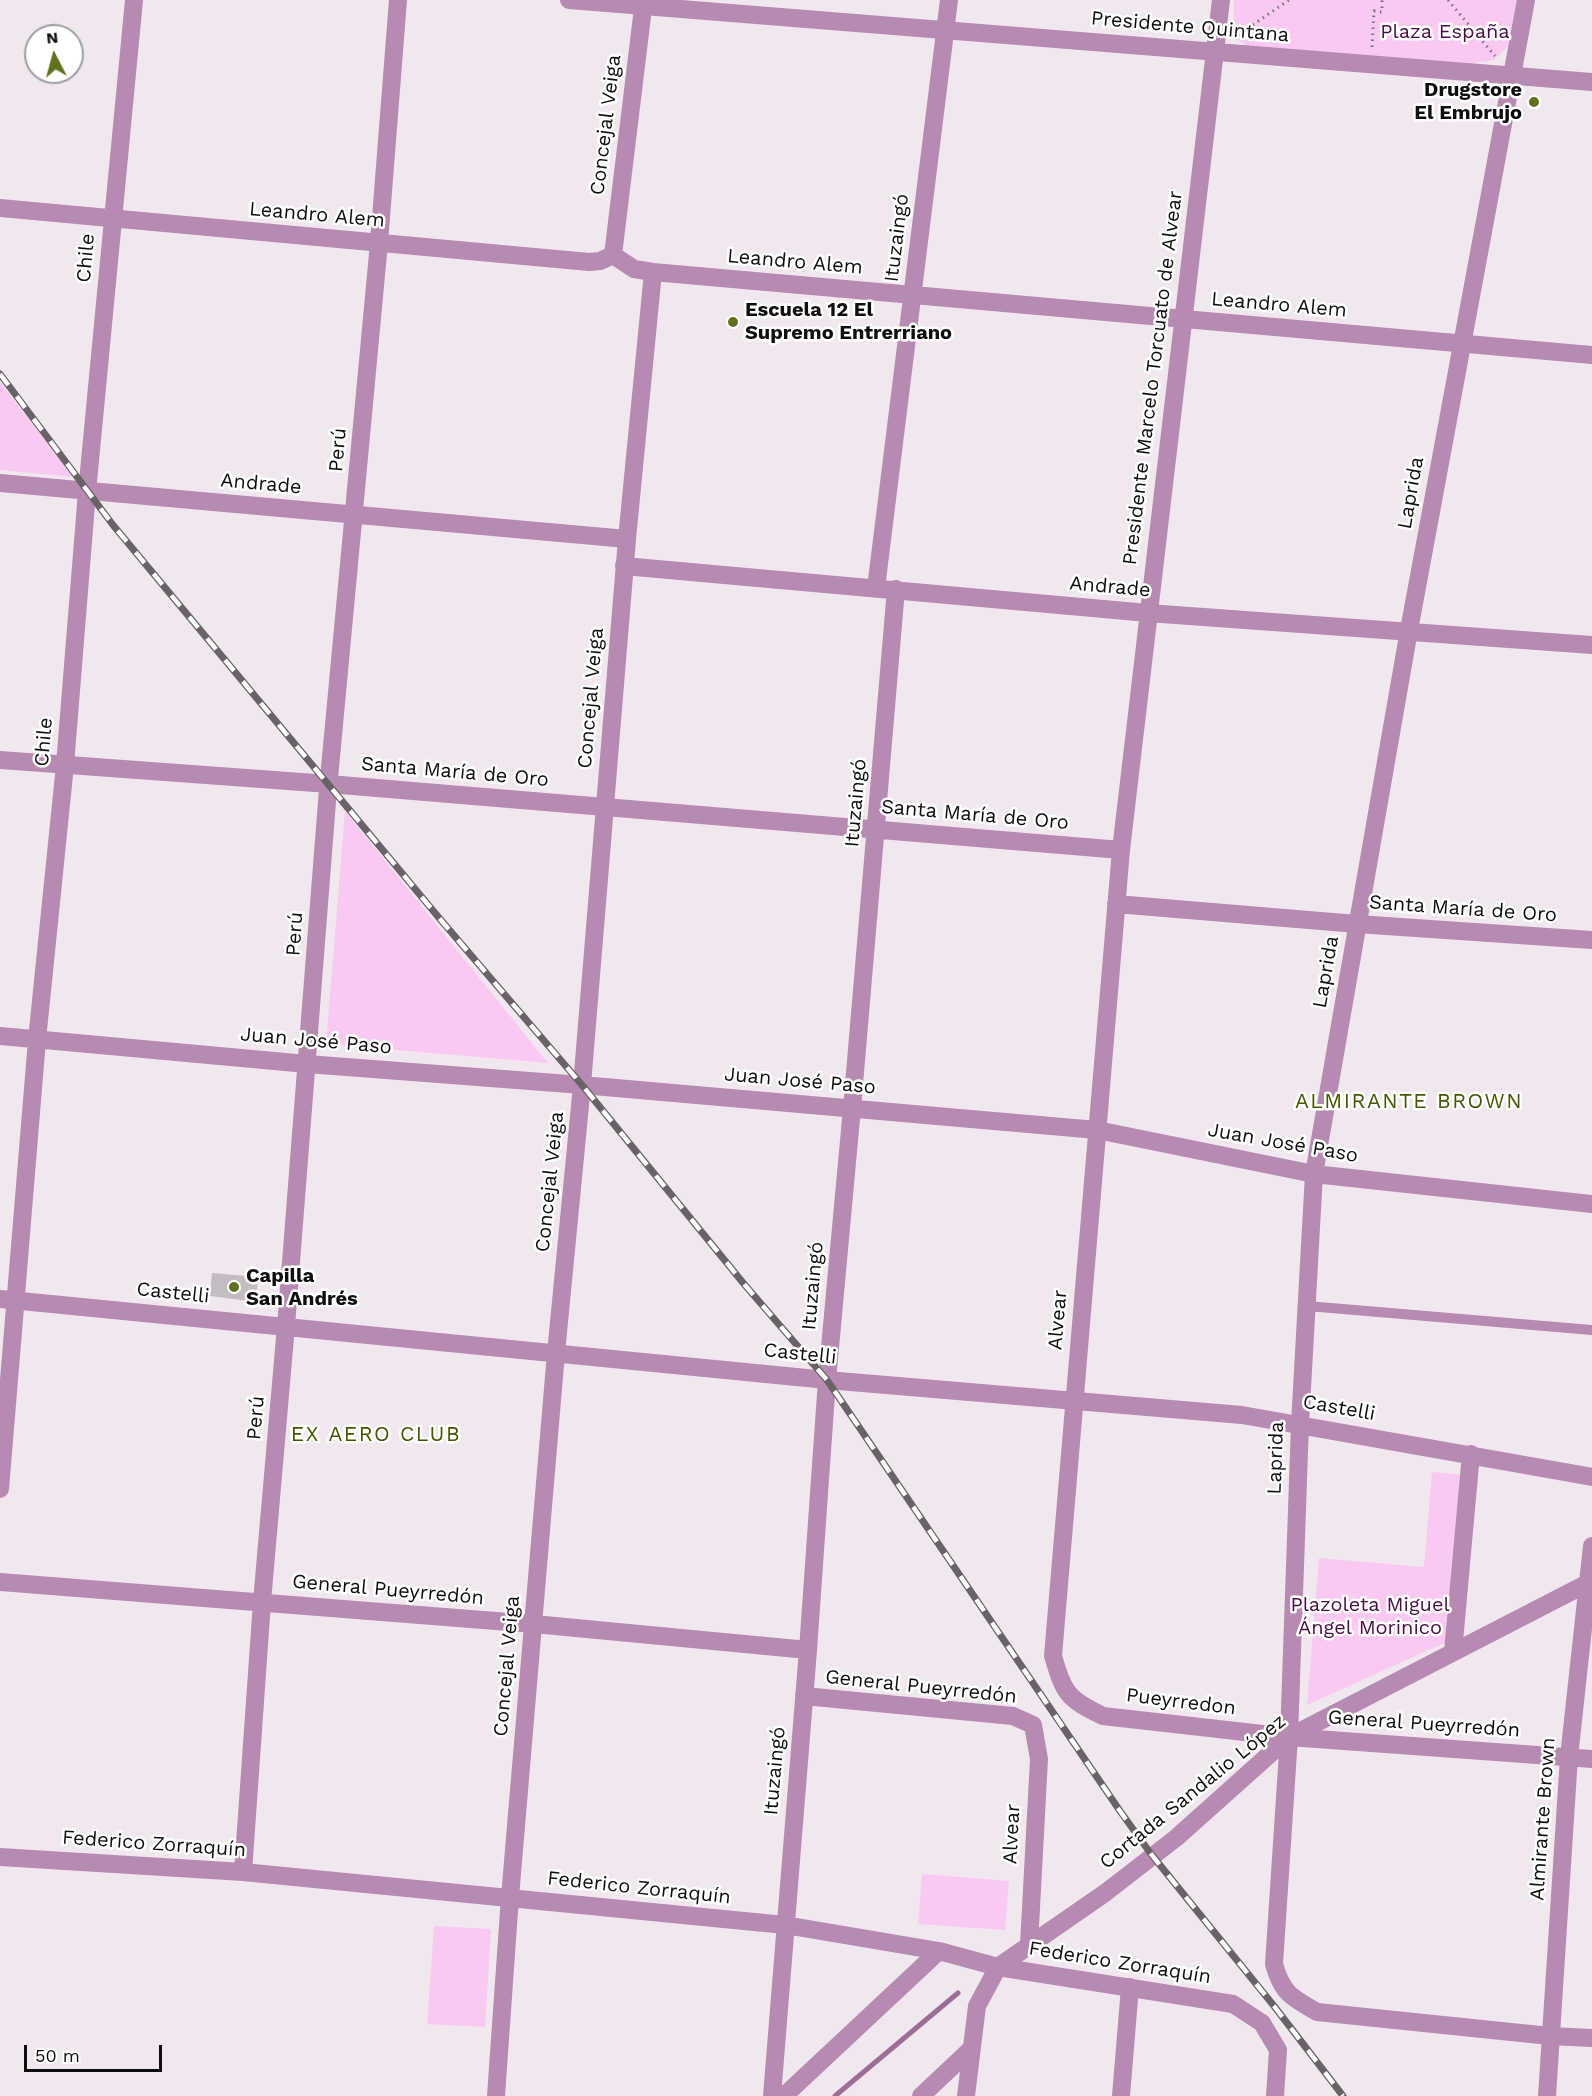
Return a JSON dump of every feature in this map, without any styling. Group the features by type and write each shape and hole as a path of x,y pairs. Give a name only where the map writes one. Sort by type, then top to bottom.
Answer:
{"street":[{"name":"Chile","path":"0,1489 7,1299 37,1040 65,765 87,492 134,0"},
{"name":"Perú","path":"243,1872 262,1602 329,784 379,243 398,0"},
{"name":"Presidente Quintana","path":"570,0 643,3 945,30 1592,82"},
{"name":"Ituzaingó","path":"876,588 949,0"},
{"name":"Presidente Marcelo Torcuato de Alvear","path":"1116,904 1221,0"},
{"name":"Laprida","path":"1526,0 1409,630 1314,1174 1300,1424 1289,1737 1274,1964 1280,1982 1293,1999 1317,2012 1550,2036"},
{"name":"Concejal Veiga","path":"613,255 643,3"},
{"name":"Leandro Alem","path":"0,208 589,262 600,261 613,255 634,269 652,272 1592,355"},
{"name":"Concejal Veiga","path":"496,2096 510,1898 556,1353 582,1085 624,566 652,272"},
{"name":"Andrade","path":"0,483 627,539"},
{"name":"Andrade","path":"624,566 1148,613 1409,630 1592,645"},
{"name":"Ituzaingó","path":"772,2096 827,1380 896,589"},
{"name":"Santa María de Oro","path":"0,760 329,784 1121,850"},
{"name":"Santa María de Oro","path":"1116,904 1592,940"},
{"name":"Alvear","path":"1104,1716 1078,1704 1062,1686 1053,1656 1116,904"},
{"name":"Juan José Paso","path":"0,1036 1097,1131 1314,1174 1592,1204"},
{"name":"Castelli","path":"7,1299 827,1380 1242,1414 1592,1476"},
{"path":"1453,1652 1471,1454"},
{"name":"Almirante Brown","path":"1547,2096 1569,1757 1586,1584 1592,1546"},
{"name":"General Pueyrredón","path":"0,1582 534,1624 808,1650"},
{"name":"Cortada Sandalio López","path":"998,1966 1105,1893 1176,1838 1289,1737 1586,1584"},
{"name":"General Pueyrredón","path":"804,1696 1013,1716 1033,1725"},
{"name":"Pueyrredon","path":"1104,1716 1289,1737"},
{"name":"Alvear","path":"1029,1946 1039,1759 1033,1725"},
{"name":"General Pueyrredón","path":"1289,1737 1592,1759"},
{"name":"Federico Zorraquín","path":"0,1857 243,1872 785,1925 939,1951 998,1966 1233,2004 1262,2023 1278,2050 1275,2096"},
{"path":"784,2096 939,1951"},
{"path":"966,2096 977,2006 998,1966"},
{"path":"1122,2096 1130,1987"},
{"path":"1550,2036 1592,2038"},
{"path":"921,2096 972,2048"}],"lane":[{"path":"1307,1306 1592,1329"}],"path":[{"path":"1214,51 1289,0"},
{"path":"1371,64 1374,11 1382,12 1382,0"},
{"path":"1448,0 1512,76"}],"green space":[{"name":"Plaza España","path":"1234,0 1519,0 1510,44 1494,60 1454,66 1252,50 1233,36"},
{"path":"0,382 73,477 0,470"},
{"path":"345,811 548,1063 326,1044"},
{"name":"Plazoleta Miguel Ángel Morinico","path":"1432,1472 1477,1476 1464,1634 1307,1705 1319,1558 1424,1567"},
{"path":"922,1874 1009,1881 1005,1930 918,1924"},
{"path":"434,1926 491,1929 485,2027 427,2024"}],"building":[{"name":"Capilla San Andrés","path":"212,1273 258,1277 256,1302 210,1296"}],"waterway":[{"path":"835,2096 958,1993"}],"railway":[{"path":"0,374 113,525 440,919 582,1085 744,1284 827,1380 1120,1811 1151,1854 1274,2006 1343,2096"}],"place":[{"name":"Drugstore El Embrujo","path":"1534,102"},
{"name":"Escuela 12 El Supremo Entrerriano","path":"733,322"},
{"name":"Capilla San Andrés","path":"234,1287"}],"district":[{"name":"ALMIRANTE BROWN","path":"1409,1102"},
{"name":"EX AERO CLUB","path":"376,1435"}]}
